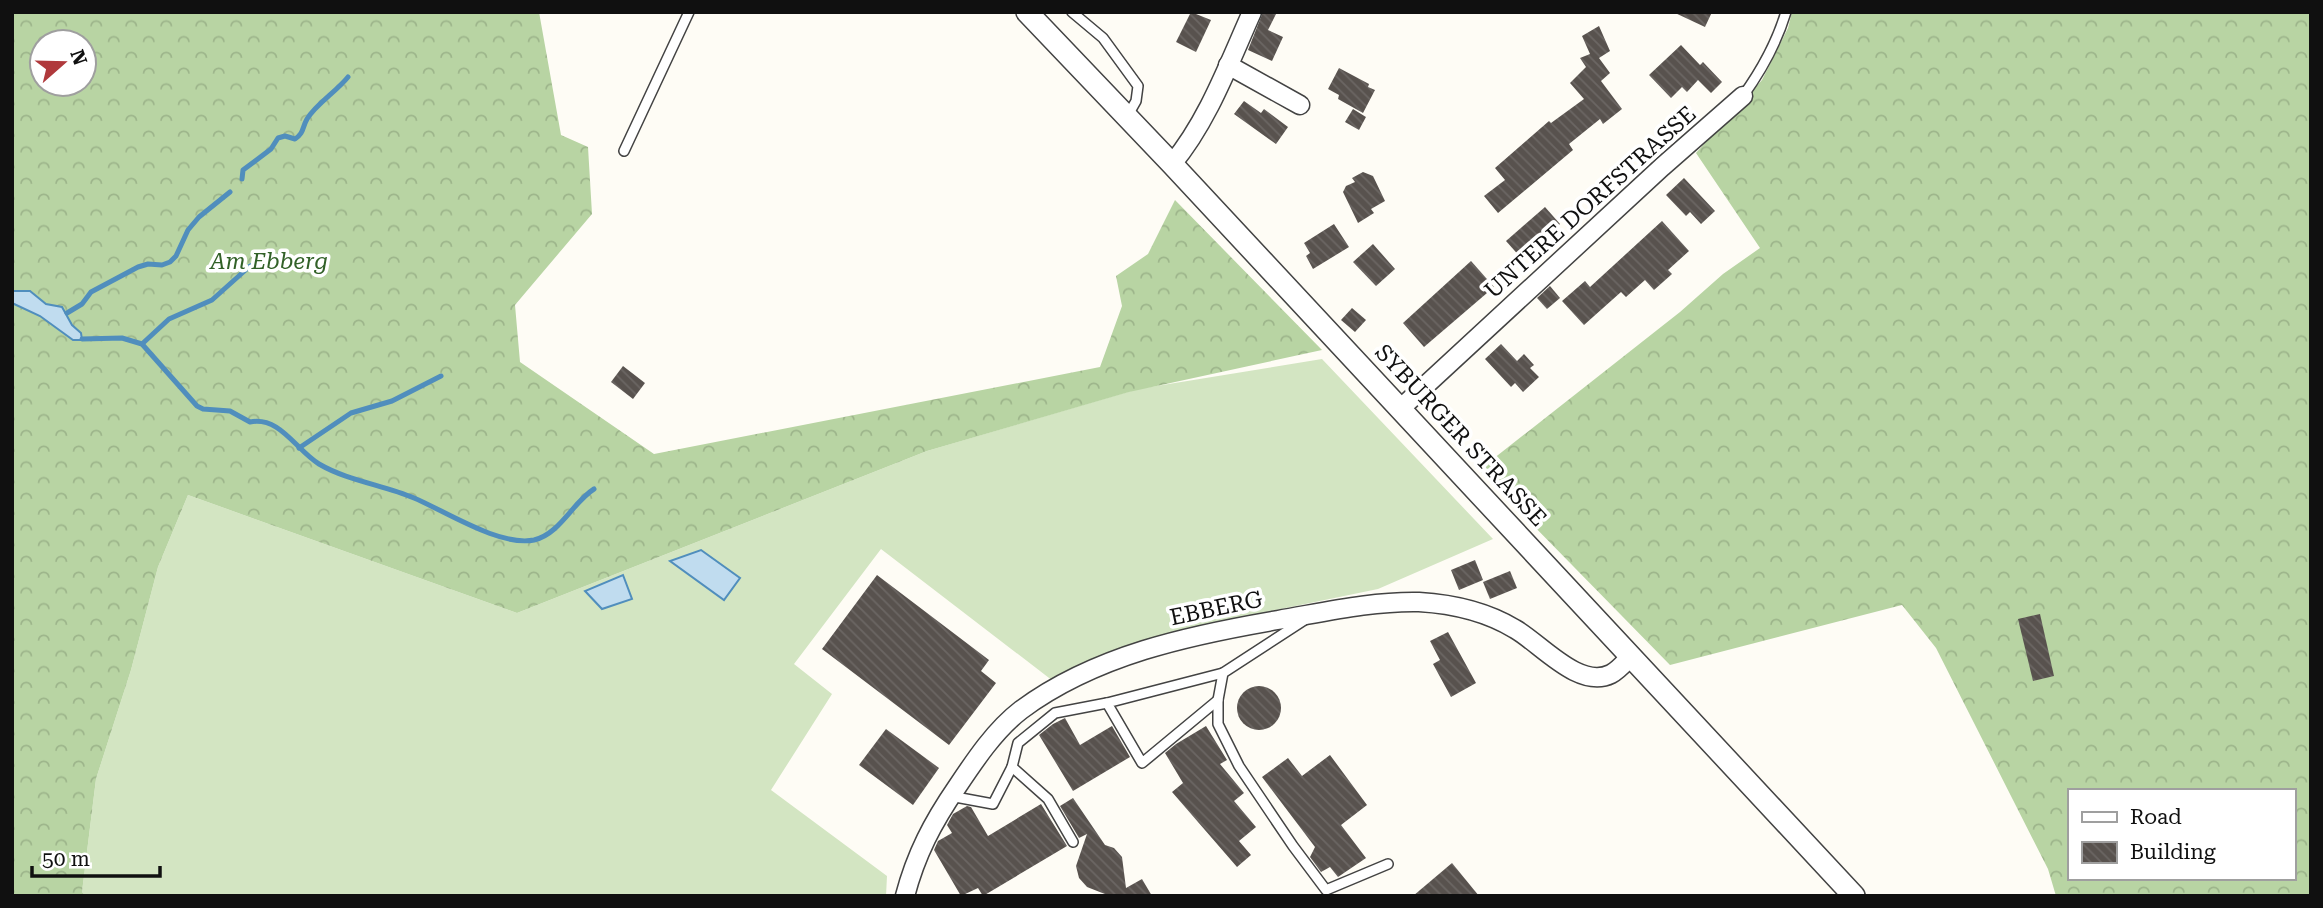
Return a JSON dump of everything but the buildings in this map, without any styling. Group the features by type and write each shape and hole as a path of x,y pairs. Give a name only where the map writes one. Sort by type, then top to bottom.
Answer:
{"street":[{"name":"SYBURGER STRASSE","path":"1027,12 1854,896"},
{"path":"1172,164 1184,149 1252,12"},
{"path":"1228,65 1300,105"},
{"name":"UNTERE DORFSTRASSE","path":"1400,409 1662,167 1743,96"},
{"name":"EBBERG","path":"905,896 924,839 974,762 1011,720 1048,693 1087,672 1173,641 1223,629 1376,603 1421,602 1458,607 1494,618 1517,630 1570,670 1581,674 1599,677 1610,675 1631,656"}],"lane":[{"path":"624,151 689,12"},
{"path":"1072,12 1103,38 1138,86 1136,101 1127,117"},
{"name":"UNTERE DORFSTRASSE","path":"1743,96 1757,76 1786,12"},
{"path":"950,796 993,804 1012,767 1018,743 1055,713 1107,703 1223,673 1313,614"},
{"path":"1223,673 1218,700 1218,724 1240,766 1326,890 1388,864"},
{"path":"1107,703 1142,763 1218,700"},
{"path":"1012,767 1048,799 1073,842"}],"green space":[{"name":"Am Ebberg","path":"12,12 539,12 561,135 588,147 592,214 515,305 520,362 654,454 1100,367 1122,306 1116,276 1148,254 1175,200 1322,350 1129,392 927,451 517,613 188,495 158,567 131,670 96,779 82,892 86,896 12,896"},
{"path":"1792,12 2311,12 2311,896 2056,896 2048,869 1936,648 1902,605 1670,665 1479,470 1680,312 1723,274 1760,248 1696,153 1762,80 1788,28"},
{"path":"1322,359 1493,539 1378,589 1180,630 1053,681 881,549 794,664 832,694 771,790 887,876 886,896 86,896 82,892 96,779 131,670 158,567 188,495 517,613 927,451 1138,389"}],"water":[{"path":"12,291 30,291 46,304 62,307 72,325 81,333 82,340 73,340 40,316 12,303"},
{"path":"701,550 740,578 724,600 670,561"},
{"path":"623,575 632,599 602,609 585,591"}],"waterway":[{"path":"242,179 243,170 271,149 278,138 298,137 311,114 348,77"},
{"path":"67,313 82,304 91,292 138,267 170,262 176,256 188,230 199,217 230,192"},
{"path":"142,344 169,319 212,300 250,266 283,255"},
{"path":"82,339 122,338 142,344 197,406 230,411 250,422 270,424 330,470 402,494 505,538 520,541 543,537 559,525 594,489"},
{"path":"299,448 351,413 392,401 441,376"}]}
